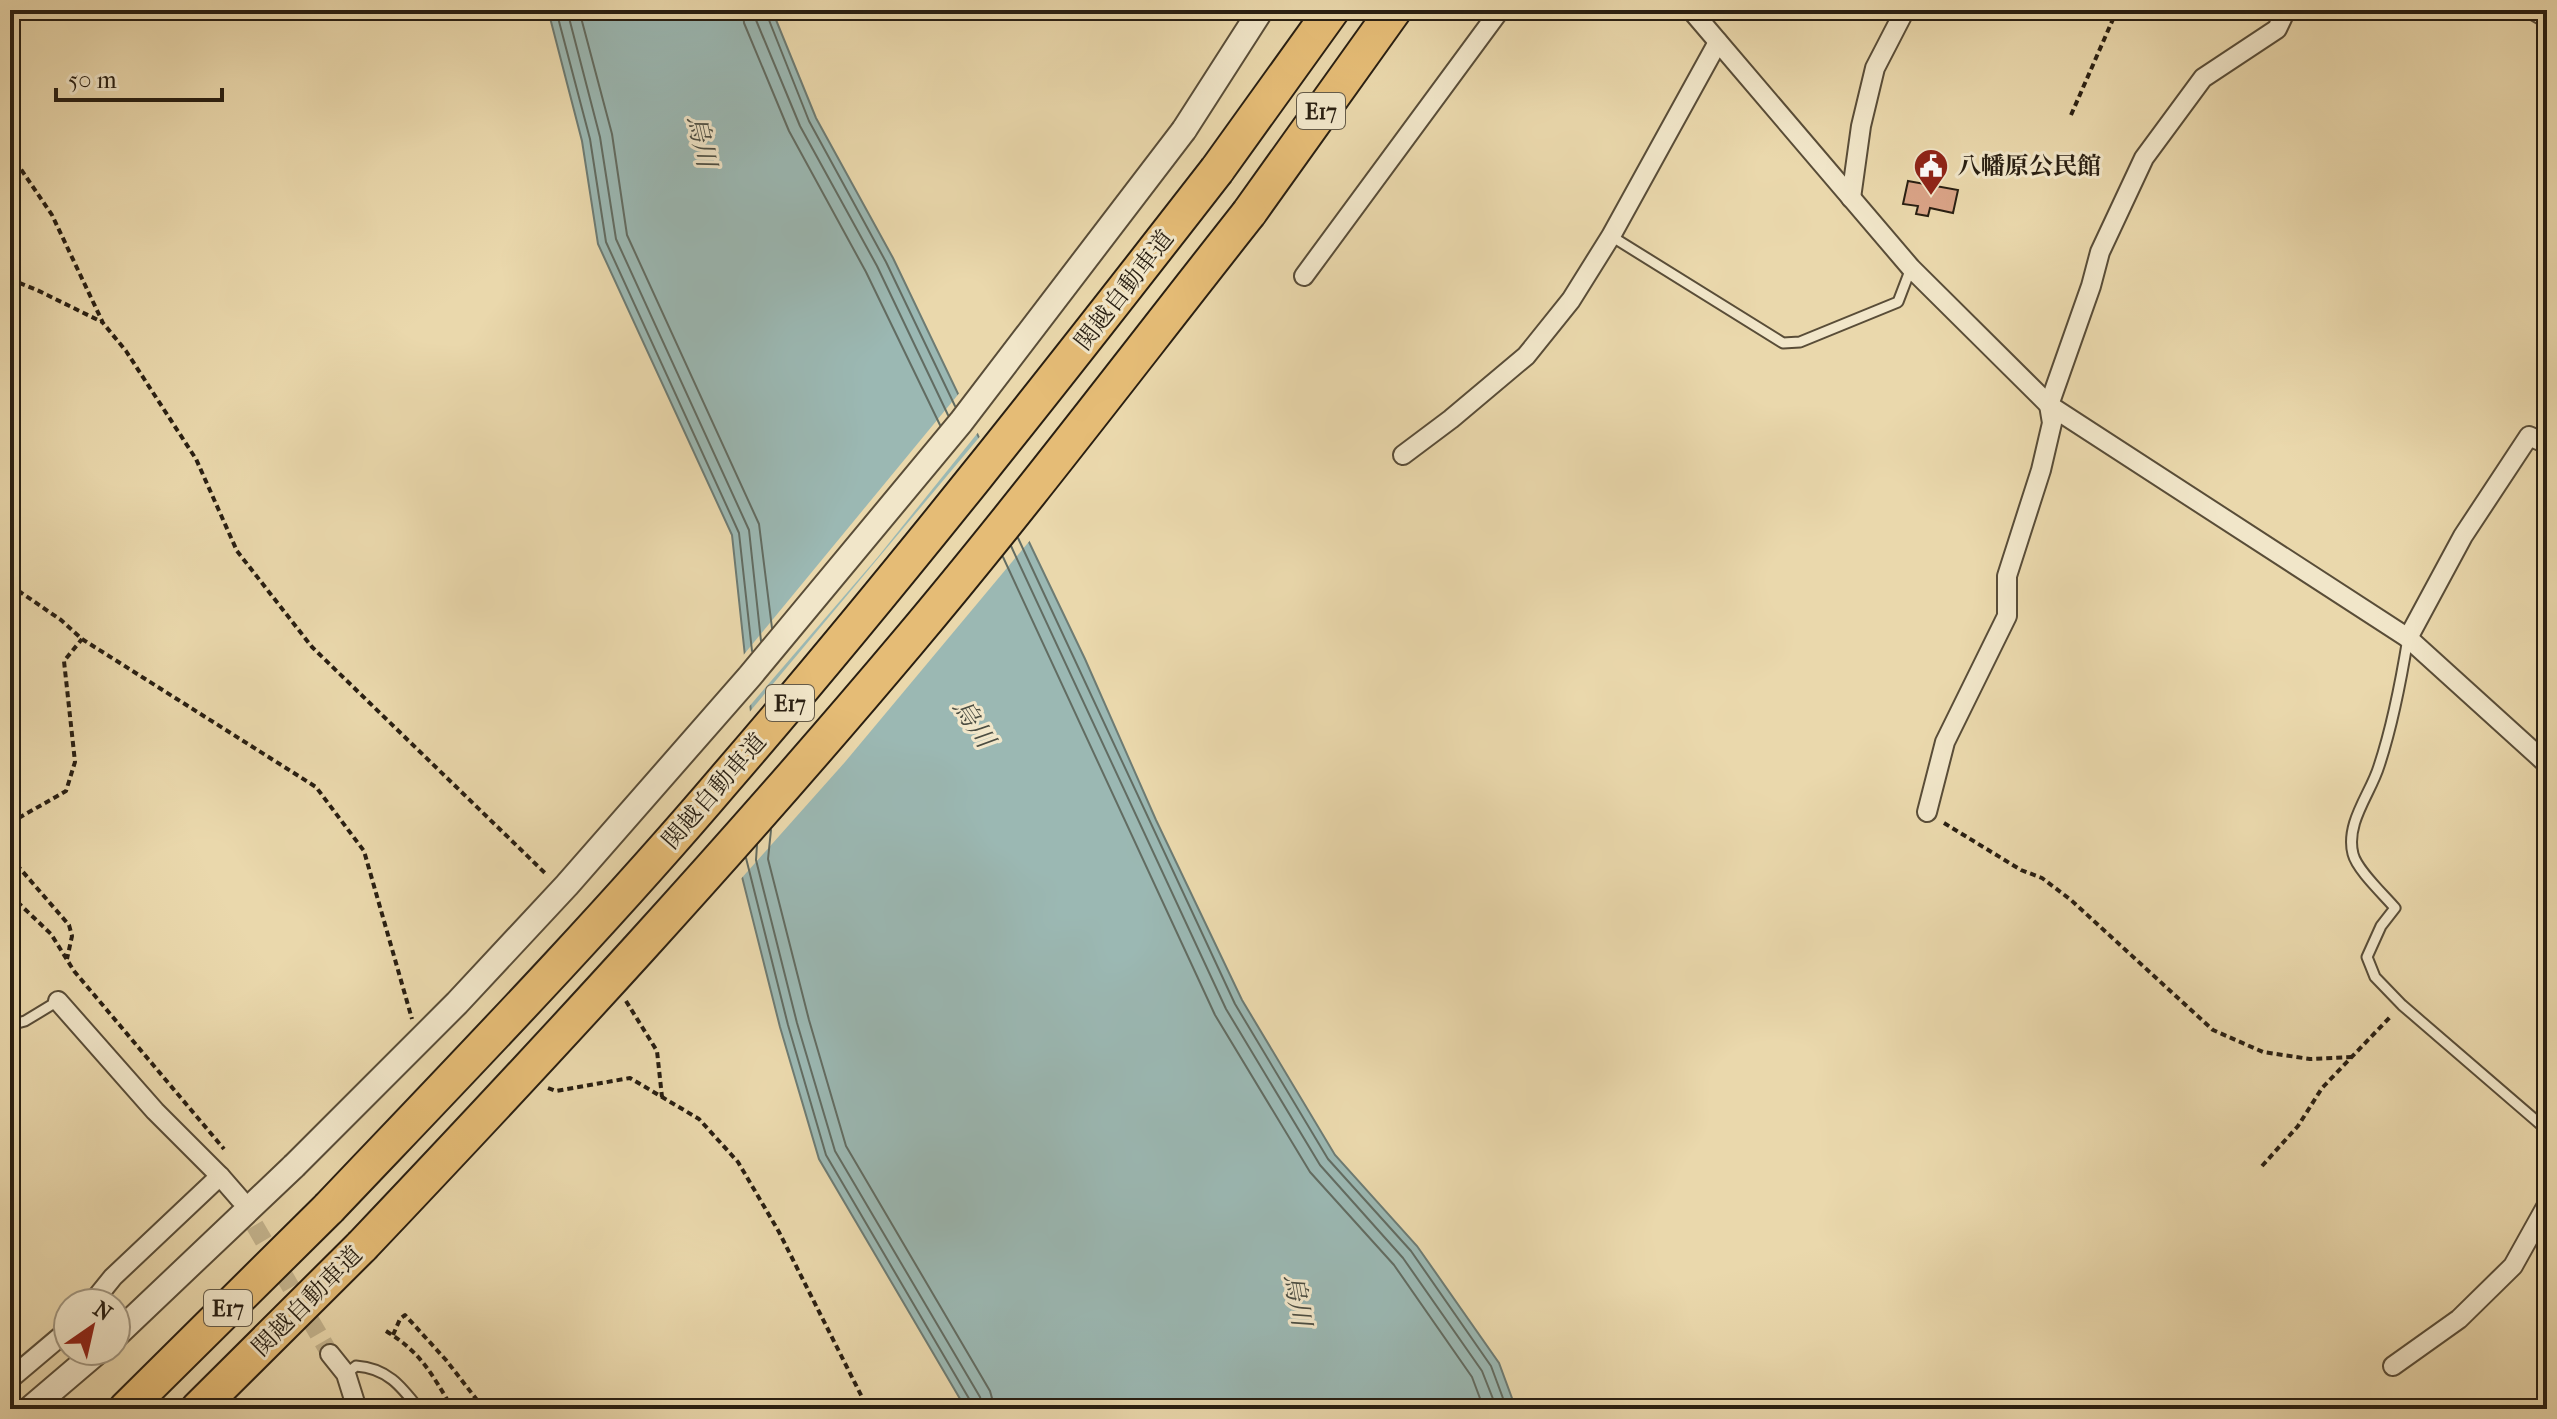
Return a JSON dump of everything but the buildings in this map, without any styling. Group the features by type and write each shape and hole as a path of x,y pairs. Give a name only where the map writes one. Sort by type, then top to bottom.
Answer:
{"highway":[{"name":"関越自動車道","path":"126,1409 329,1208 511,1016 724,781 996,454 1217,170 1332,10"},
{"name":"関越自動車道","path":"198,1409 362,1246 641,949 910,641 1249,213 1394,10"}],"street":[{"path":"132,1320 294,1166 477,982 567,885 750,676 961,422 1184,130 1261,10"},
{"path":"1304,276 1500,10"},
{"path":"1691,10 1911,268 2049,405 2408,638 2542,759 2547,738"},
{"path":"1851,198 1861,126 1875,68 1905,10"},
{"path":"1927,812 1945,742 2007,616 2007,576 2041,470 2052,423 2049,405 2100,252 2144,158 2203,78 2277,29 2286,10"},
{"path":"2533,10 2547,18"},
{"path":"1403,455 1526,356 1571,300 1611,236 1718,42"},
{"path":"2408,638 2463,536 2529,436 2547,444"},
{"path":"58,1001 155,1111 240,1199"},
{"path":"105,1287 220,1176"},
{"path":"2393,1366 2459,1319 2513,1266 2547,1205"},
{"path":"10,1379 52,1344"},
{"path":"330,1354 346,1374 357,1409"},
{"path":"30,1409 79,1367"}],"lane":[{"path":"1611,236 1783,343 1800,342 1898,302 1911,268"},
{"path":"2408,638 2400,687 2379,768 2357,818 2353,835 2353,855 2395,908 2381,926 2367,957 2375,977 2402,1005 2547,1130"},
{"path":"10,1025 25,1021 58,1001"},
{"path":"346,1374 356,1366 377,1369 400,1385 419,1409"}],"path":[{"path":"2071,115 2117,10"},
{"path":"10,153 52,215 103,323 126,351 196,459 237,551 312,647 548,876"},
{"path":"10,279 103,323"},
{"path":"10,823 66,791 75,762 64,661 82,639"},
{"path":"1927,812 2021,870 2042,878 2071,900 2213,1030 2263,1052 2310,1059 2352,1057"},
{"path":"10,857 69,925 72,936 67,959"},
{"path":"10,895 51,934 67,959 176,1092"},
{"path":"623,997 657,1051 662,1097"},
{"path":"2262,1166 2298,1126 2322,1088 2402,1005"},
{"path":"393,1335 405,1315 446,1360 484,1409"},
{"path":"386,1331 422,1359 453,1409"}],"water":[{"name":"烏川","path":"548,10 772,10 816,118 893,258 1085,659 1156,820 1242,1000 1335,1155 1417,1246 1499,1363 1516,1409 966,1409 819,1159 780,1027 738,861 751,712 732,535 598,244 582,141"}],"pier":[{"path":"961,391 980,430 877,558 747,709 741,658"},
{"path":"982,434 1032,538 845,762 739,881 734,861 747,715"}],"tunnel":[{"path":"241,1202 330,1354"}],"place":[{"name":"八幡原公民館","path":"1931,197"}]}
